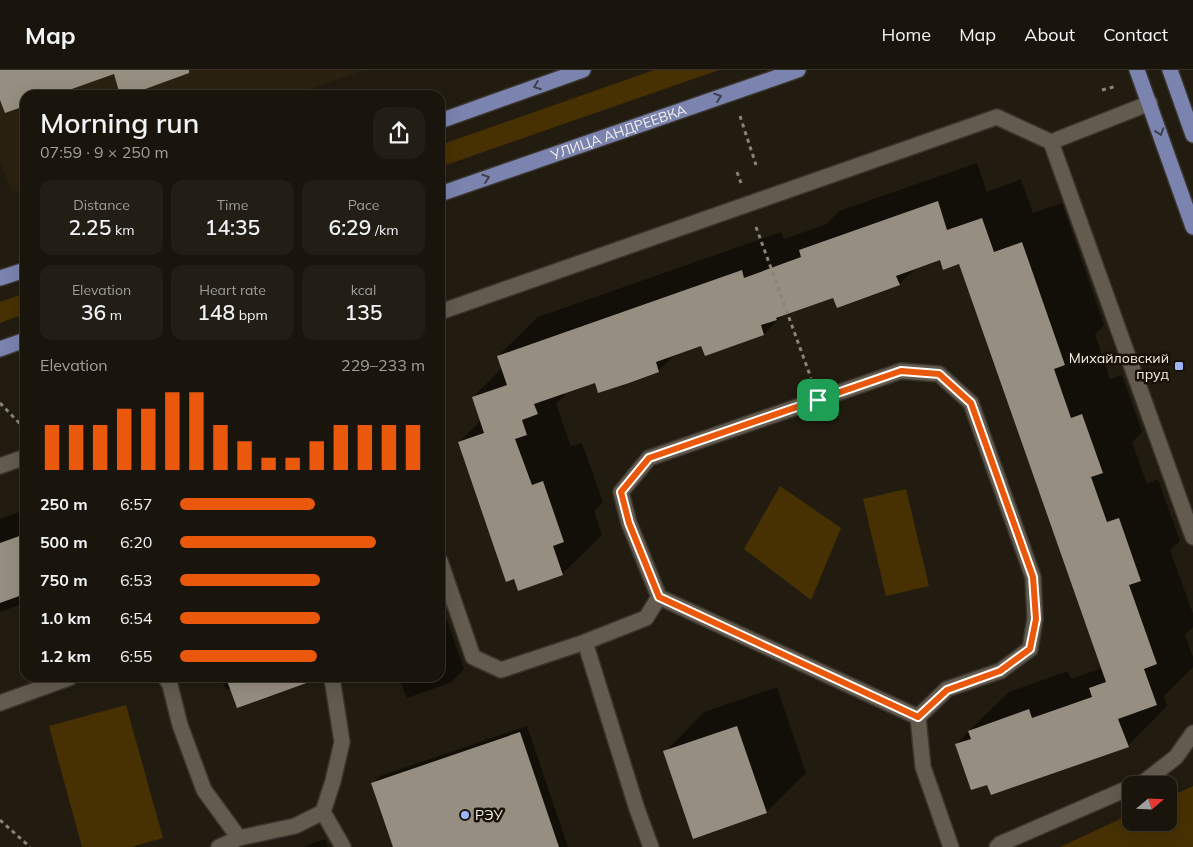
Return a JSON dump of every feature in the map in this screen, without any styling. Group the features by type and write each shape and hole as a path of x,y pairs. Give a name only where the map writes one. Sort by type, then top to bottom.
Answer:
{"main road":[{"path":"445,119 583,70"},
{"name":"УЛИЦА АНДРЕЕВКА","path":"445,192 798,70"},
{"path":"1137,70 1193,227"},
{"path":"1170,70 1193,135"},
{"path":"0,278 20,272"},
{"path":"0,349 20,342"}],"lane":[{"path":"1051,142 1150,103"},
{"path":"445,310 997,117 1051,142 1193,537"},
{"path":"901,371 939,374 971,403 1033,577 1036,619 1030,649 1000,671 947,690 918,717 659,597 629,523 621,492 649,458 901,371"},
{"path":"0,466 20,459"},
{"path":"445,576 473,657 501,670 585,642 646,618 659,597"},
{"path":"585,642 637,809 651,847"},
{"path":"0,704 58,682"},
{"path":"168,682 180,725 204,790 239,838"},
{"path":"219,847 239,838 295,826 323,812 333,781 342,742 333,682"},
{"path":"918,717 923,767 951,847"},
{"path":"1152,776 1176,757 1193,733"},
{"path":"997,847 1000,844 1122,791"},
{"path":"323,812 343,847"}],"path":[{"path":"737,172 818,400"},
{"path":"0,402 20,424"},
{"path":"0,820 30,847"}],"shaded area":[{"path":"0,70 365,70 307,90 20,90 20,190 12,193 0,161"},
{"path":"654,70 719,70 445,165 445,143"},
{"path":"20,295 20,316 0,323 0,302"},
{"path":"780,486 841,528 811,600 744,549"},
{"path":"906,489 929,586 886,596 863,499"},
{"path":"126,705 163,838 131,847 82,847 49,726"},
{"path":"1193,786 1193,847 1060,847 1122,818 1122,831 1178,831 1178,793"}],"building":[{"path":"0,70 189,70 189,73 143,90 119,90 114,74 69,90 20,90 20,108 5,113 0,100"},
{"path":"938,201 947,230 982,218 994,252 1022,242 1065,365 1054,369 1071,418 1082,414 1103,473 1091,477 1107,522 1119,518 1141,581 1129,585 1157,664 1144,669 1157,705 1118,719 1129,747 991,795 987,785 971,790 955,744 971,739 968,731 1029,709 1032,718 1092,697 1089,688 1106,682 959,264 943,270 940,260 896,276 900,285 837,308 833,298 776,318 777,320 761,325 764,335 705,356 701,346 656,362 659,372 629,383 598,393 595,383 534,404 538,414 522,420 527,435 515,439 532,485 543,481 564,542 553,546 563,575 518,591 514,579 506,582 458,442 484,433 472,397 507,385 497,356 742,270 744,278 801,257 799,250"},
{"path":"20,536 20,596 0,603 0,543"},
{"path":"227,682 309,682 237,708"},
{"path":"737,726 767,813 693,839 663,751"},
{"name":"РЭУ","path":"520,732 559,847 393,847 371,783"}],"place":[{"name":"Михайловский пруд","path":"1179,366"},
{"name":"РЭУ","path":"465,815"}],"route":[{"path":"901,371 939,374 971,403 1033,577 1036,619 1030,649 1000,671 947,690 918,717 659,597 629,523 621,492 649,458 818,400 901,371"}]}
